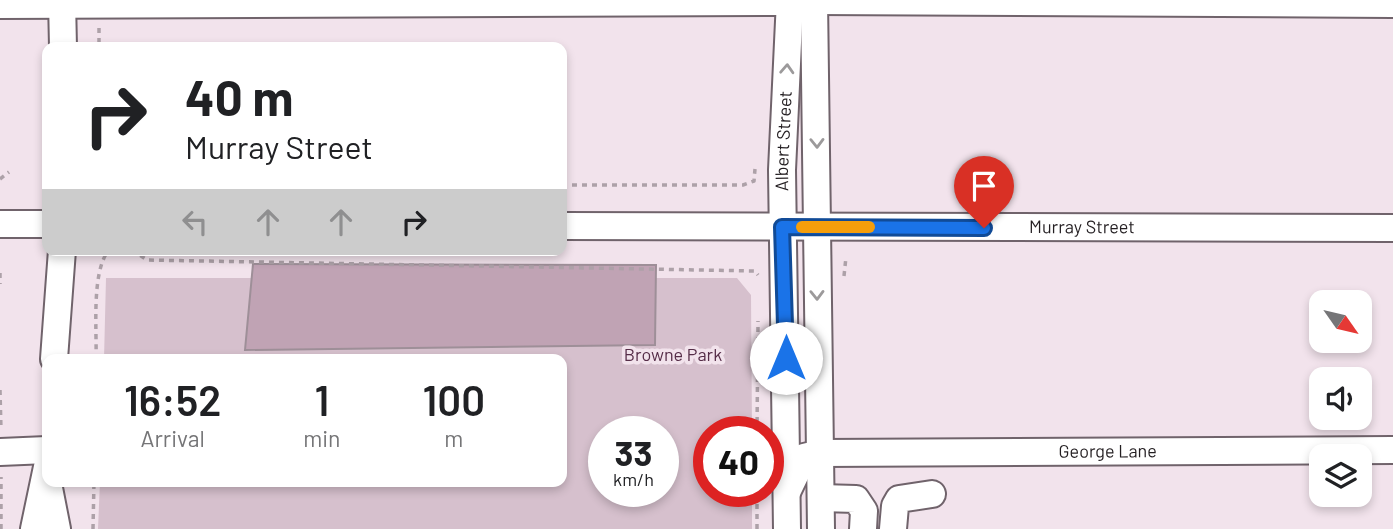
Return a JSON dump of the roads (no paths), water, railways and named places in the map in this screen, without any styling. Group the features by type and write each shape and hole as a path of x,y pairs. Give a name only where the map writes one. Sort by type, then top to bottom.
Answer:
{"street":[{"path":"0,5 802,1 1393,4"},
{"name":"Albert Street","path":"802,1 817,227 821,529"},
{"name":"Albert Street","path":"787,529 782,227 802,1"},
{"path":"62,3 63,42"},
{"path":"0,224 42,224"},
{"name":"Murray Street","path":"567,226 1393,228"},
{"path":"54,354 62,256"},
{"path":"1,452 42,450"},
{"name":"George Lane","path":"821,453 1393,450"},
{"name":"Albert Street","path":"787,492 804,457 821,453"},
{"path":"34,529 45,487"},
{"path":"49,487 58,529"},
{"path":"892,529 895,506 899,499 932,494"},
{"path":"821,498 856,499 864,511 863,529"}],"park label":[{"name":"Browne Park","path":"673,355"}]}
